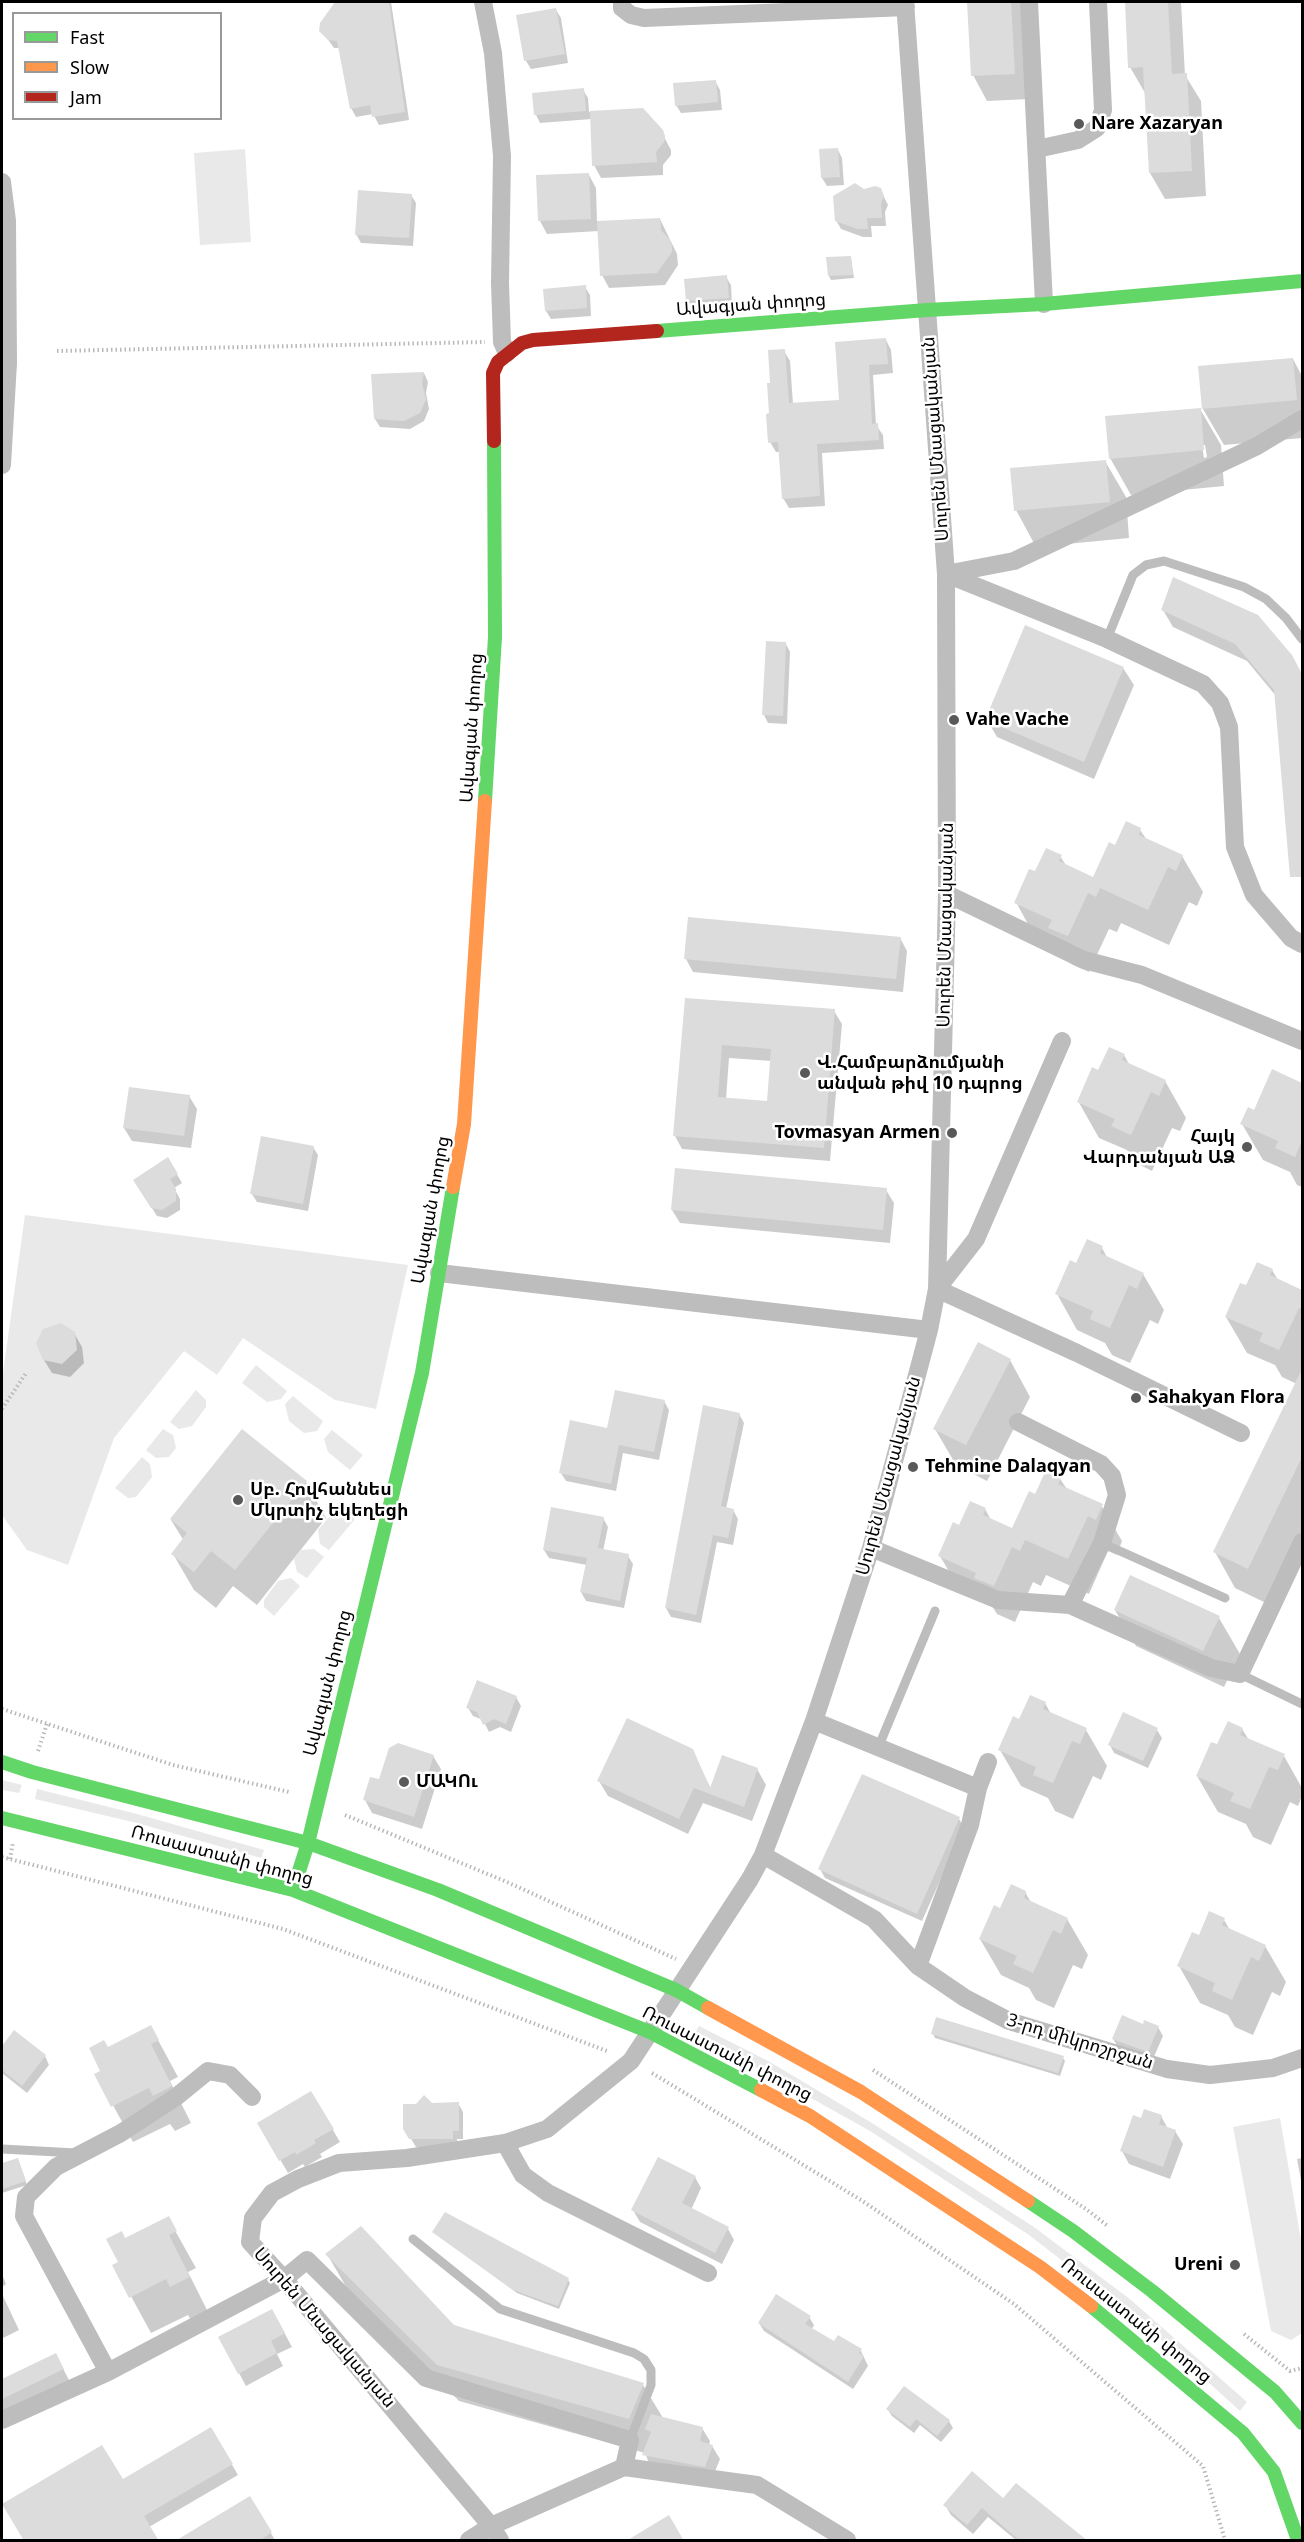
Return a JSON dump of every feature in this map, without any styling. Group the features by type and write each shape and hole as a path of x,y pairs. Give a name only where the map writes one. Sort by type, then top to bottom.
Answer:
{"main road":[{"name":"Ավագյան փողոց","path":"293,1890 308,1843 422,1373 464,1124 495,636 493,373 505,348 533,340 927,309 1044,304 1302,281"},
{"name":"Ռուսաստանի փողոց","path":"2,1762 308,1843 438,1890 676,1990 861,2092 1073,2231 1152,2291 1275,2392 1302,2423"},
{"name":"Ռուսաստանի փողոց","path":"2,1818 293,1890 650,2032 810,2116 1040,2267 1119,2326 1243,2433 1274,2472 1298,2541"}],"street":[{"path":"483,2 493,53 502,156 500,283 505,348"},
{"path":"622,2 622,8 631,15 644,18 698,9 906,4"},
{"path":"1029,2 1044,304"},
{"path":"1036,149 1078,140 1097,128 1102,110 1098,2"},
{"name":"Սուրեն Մնացականյան","path":"496,2533 284,2279 250,2242 253,2218 272,2193 298,2179 339,2163 407,2158 505,2142 547,2128 631,2061 750,1879 763,1855 814,1721 871,1548 929,1330 937,1289 947,894 946,574 906,4"},
{"path":"2,182 7,221 2,465"},
{"path":"946,574 1014,561 1168,486 1257,446 1302,419"},
{"path":"946,574 1107,639 1203,684 1220,704 1229,727 1235,847 1254,895 1291,938 1302,944"},
{"path":"947,894 1084,960 1142,975 1302,1041"},
{"path":"1062,1041 976,1239 937,1289 1077,1353 1241,1433"},
{"path":"439,1273 929,1330"},
{"path":"1018,1422 1101,1464 1112,1476 1117,1495 1102,1543 1070,1605"},
{"path":"871,1548 998,1600 1070,1605 1211,1668 1240,1674 1302,1542"},
{"path":"814,1721 978,1788"},
{"path":"918,1966 970,1825 978,1788 988,1762"},
{"name":"3-րդ միկրոշրջան","path":"763,1855 874,1919 918,1966 965,1998 1009,2021 1167,2068 1210,2075 1273,2068 1302,2058"},
{"path":"108,2372 24,2216 26,2197 56,2167 121,2133 176,2097 208,2071 230,2075 252,2097"},
{"path":"505,2142 523,2175 548,2193 708,2273"},
{"path":"2,2420 108,2372 284,2279 307,2260 426,2378 630,2440 624,2467"},
{"path":"469,2541 496,2533 624,2467 757,2486 847,2541"}],"lane":[{"path":"1107,639 1133,575 1146,565 1164,561 1244,587 1266,599 1286,618 1302,639"},
{"path":"1102,1543 1225,1598"},
{"path":"878,1748 935,1611"},
{"path":"1240,1674 1302,1704"},
{"path":"2,2149 81,2154"},
{"path":"413,2239 500,2309 634,2353 644,2359 651,2370 651,2385 630,2440"}],"path":[{"path":"57,351 505,348"},
{"path":"2,1409 26,1373"},
{"path":"2,1709 173,1765 289,1792"},
{"path":"345,1815 507,1882 692,1967"},
{"path":"2,1857 283,1929 608,2051"},
{"path":"652,2073 861,2200 1014,2304 1203,2466 1225,2541"}],"shaded area":[{"path":"245,149 251,242 200,245 194,153"},
{"path":"25,1215 408,1265 376,1409 335,1400 243,1338 217,1375 184,1351 114,1438 68,1565 27,1550 2,1515 2,1380"},
{"path":"256,1365 287,1391 281,1399 267,1402 242,1383"},
{"path":"196,1390 206,1400 206,1407 192,1426 179,1429 170,1422"},
{"path":"293,1396 323,1421 317,1431 304,1433 289,1421 285,1404"},
{"path":"163,1429 173,1435 176,1448 169,1457 156,1458 146,1450"},
{"path":"332,1430 363,1455 350,1470 328,1452 324,1439"},
{"path":"142,1457 150,1464 152,1477 136,1497 128,1498 115,1488"},
{"path":"335,1510 343,1510 355,1519 329,1550 320,1544 318,1530"},
{"path":"314,1549 324,1557 307,1578 297,1572 294,1559 301,1550"},
{"path":"291,1578 300,1586 274,1616 264,1607 264,1600 278,1581"},
{"path":"2,1780 22,1785 19,1793 2,1790"},
{"path":"37,1789 137,1814 264,1850 261,1858 137,1823 35,1799"},
{"path":"699,2026 770,2062 872,2123 1034,2227 1131,2300 1247,2402 1240,2411 1144,2324 1029,2235 870,2131 695,2033"},
{"path":"1280,2118 1302,2246 1302,2333 1291,2340 1271,2331 1233,2127"}],"building":[{"path":"335,2 389,2 405,112 372,117 370,105 350,109 337,41 328,40 319,31 320,23"},
{"path":"967,2 1011,2 1015,74 971,76"},
{"path":"1125,2 1168,2 1172,74 1187,73 1192,171 1149,173 1143,67 1128,68"},
{"path":"556,8 565,54 524,61 516,15"},
{"path":"716,80 718,102 675,106 673,83"},
{"path":"584,88 586,111 534,115 532,93"},
{"path":"643,108 663,130 665,136 664,142 656,152 657,162 592,166 590,111"},
{"path":"838,148 840,177 821,178 819,149"},
{"path":"589,173 591,219 538,221 536,175"},
{"path":"855,183 864,189 875,186 881,188 884,196 881,203 882,218 867,218 868,229 858,229 835,221 833,196"},
{"path":"358,190 412,194 409,238 355,235"},
{"path":"660,218 661,230 670,240 672,252 657,273 600,276 597,221"},
{"path":"851,256 853,275 828,276 826,257"},
{"path":"727,275 729,298 686,301 684,279"},
{"path":"586,285 587,308 545,311 543,289"},
{"path":"886,338 888,364 869,365 872,424 878,423 879,440 817,444 820,496 782,499 778,442 768,443 767,383 770,383 768,350 785,349 789,403 839,400 835,342"},
{"path":"1293,358 1297,400 1202,409 1198,366"},
{"path":"424,372 422,384 426,399 420,413 404,421 374,419 371,374"},
{"path":"1201,408 1204,450 1109,459 1105,416"},
{"path":"1106,460 1110,502 1014,511 1010,468"},
{"path":"1173,577 1258,615 1292,655 1302,674 1302,877 1290,877 1274,690 1235,644 1161,610"},
{"path":"1025,625 1124,667 1084,762 985,720"},
{"path":"766,641 786,642 783,716 762,715"},
{"path":"1126,821 1141,828 1139,835 1183,855 1176,871 1168,867 1148,910 1100,888 1096,897 1088,893 1068,936 1048,928 1052,920 1014,903 1029,869 1035,871 1046,848 1062,855 1059,861 1093,877 1109,842 1115,845"},
{"path":"688,917 901,937 896,979 684,959"},
{"path":"685,998 835,1009 824,1148 673,1136","holes":["722,1045 771,1049 767,1101 718,1097"]},
{"path":"1109,1047 1125,1054 1122,1060 1166,1080 1159,1096 1151,1092 1131,1135 1111,1126 1115,1119 1077,1102 1092,1067 1098,1070"},
{"path":"1272,1069 1302,1083 1302,1140 1295,1157 1275,1148 1278,1141 1240,1124 1248,1107 1254,1110"},
{"path":"129,1087 190,1095 184,1136 123,1128"},
{"path":"261,1136 314,1146 303,1204 250,1194"},
{"path":"168,1157 178,1174 170,1179 176,1189 176,1201 162,1210 151,1208 133,1180"},
{"path":"675,1168 887,1188 883,1230 671,1210"},
{"path":"1087,1239 1103,1246 1100,1253 1144,1273 1137,1289 1129,1285 1110,1328 1090,1319 1093,1311 1055,1294 1070,1260 1076,1263"},
{"path":"1257,1262 1273,1269 1270,1275 1302,1290 1302,1309 1299,1308 1279,1350 1259,1341 1263,1333 1225,1317 1240,1283 1246,1285"},
{"path":"61,1323 75,1332 77,1350 62,1364 43,1360 36,1343 43,1329"},
{"path":"978,1342 1011,1359 966,1445 933,1429"},
{"path":"1302,1369 1302,1457 1248,1569 1213,1552"},
{"path":"615,1390 665,1400 654,1452 619,1445 611,1484 559,1473 570,1420 607,1428"},
{"path":"703,1405 740,1413 721,1506 734,1509 728,1538 713,1535 696,1615 665,1608"},
{"name":"Սբ. Հովհաննես Մկրտիչ եկեղեցի","path":"242,1429 307,1481 235,1570 211,1551 194,1572 171,1554 187,1533 170,1519"},
{"path":"1046,1470 1062,1477 1058,1484 1103,1504 1096,1520 1088,1516 1068,1559 1025,1540 1020,1551 1012,1547 994,1586 974,1578 976,1573 938,1556 953,1522 959,1525 970,1501 986,1508 983,1515 1012,1528 1029,1491 1035,1494"},
{"path":"551,1507 604,1517 598,1548 629,1554 620,1601 580,1592 587,1558 543,1550"},
{"path":"1130,1575 1220,1616 1203,1651 1114,1610"},
{"path":"477,1680 517,1696 506,1724 494,1719 483,1725 477,1712 466,1708"},
{"path":"1030,1695 1046,1702 1043,1709 1087,1728 1080,1744 1072,1741 1053,1783 1033,1775 1036,1767 998,1750 1013,1716 1019,1719"},
{"path":"1123,1712 1158,1728 1143,1761 1108,1745"},
{"path":"627,1718 693,1749 710,1788 722,1755 758,1768 744,1807 694,1788 679,1819 597,1781"},
{"path":"1228,1721 1243,1728 1240,1735 1285,1754 1278,1770 1269,1767 1250,1809 1230,1801 1234,1793 1196,1776 1211,1742 1217,1744"},
{"path":"398,1743 434,1755 414,1817 363,1800 370,1777 379,1779 389,1748"},
{"path":"862,1774 960,1817 917,1914 818,1869"},
{"path":"1011,1884 1026,1891 1024,1898 1068,1918 1061,1934 1053,1930 1033,1973 1013,1964 1017,1956 979,1939 994,1905 1000,1908"},
{"path":"1209,1911 1225,1918 1222,1925 1266,1945 1259,1961 1251,1957 1232,2000 1212,1991 1215,1983 1177,1966 1192,1932 1199,1935"},
{"path":"1122,2015 1143,2024 1144,2020 1159,2026 1148,2052 1112,2039"},
{"path":"936,2017 1064,2056 1058,2073 931,2034"},
{"path":"151,2025 159,2040 151,2044 172,2086 153,2096 149,2088 111,2107 94,2074 100,2071 89,2048 104,2040 108,2047"},
{"path":"14,2030 46,2055 22,2086 2,2070 2,2046"},
{"path":"311,2091 334,2129 314,2140 316,2143 296,2155 295,2152 279,2161 257,2123"},
{"path":"424,2095 432,2103 459,2102 459,2131 453,2131 453,2139 409,2139 403,2129 403,2104 416,2104"},
{"path":"1144,2109 1162,2115 1159,2124 1176,2130 1163,2167 1120,2151 1133,2115 1141,2118"},
{"path":"658,2157 696,2176 682,2203 729,2227 715,2253 631,2210"},
{"path":"18,2158 26,2181 2,2189 2,2163"},
{"path":"445,2212 569,2278 558,2306 513,2290 432,2232"},
{"path":"169,2216 177,2231 169,2235 190,2277 170,2287 166,2279 129,2298 112,2265 118,2262 106,2239 122,2231 125,2238"},
{"path":"361,2226 454,2325 644,2383 629,2419 437,2365 325,2254"},
{"path":"776,2294 811,2316 805,2324 834,2341 838,2335 862,2349 859,2353 864,2356 848,2382 758,2323"},
{"path":"272,2309 285,2333 271,2341 277,2353 238,2374 218,2337"},
{"path":"56,2353 64,2369 2,2399 2,2379"},
{"path":"904,2386 950,2420 937,2436 916,2419 910,2427 886,2409"},
{"path":"651,2414 703,2427 700,2441 713,2445 705,2467 642,2455 651,2432 645,2429"},
{"path":"211,2427 233,2464 144,2516 159,2541 24,2541 2,2504 102,2445 123,2479"},
{"path":"972,2471 1003,2498 1016,2483 1088,2541 1020,2541 982,2508 967,2525 943,2505"},
{"path":"250,2496 272,2532 259,2541 175,2541"},
{"path":"669,2515 684,2541 626,2541"}],"traffic: fast":[{"path":"657,331 927,310 1044,304 1302,281"},
{"path":"485,801 495,637 494,441"},
{"path":"293,1890 308,1843 422,1373 453,1187"},
{"path":"2,1762 32,1772 308,1843 438,1890 676,1990 708,2008"},
{"path":"2,1818 293,1890 650,2032 761,2090"},
{"path":"1028,2201 1073,2231 1152,2291 1275,2392 1302,2423"},
{"path":"1091,2306 1243,2433 1274,2472 1298,2540"}],"traffic: slow":[{"path":"453,1187 464,1124 485,801"},
{"path":"708,2008 861,2092 1028,2201"},
{"path":"761,2090 810,2116 1040,2267 1091,2306"}],"traffic: jam":[{"path":"494,441 493,373 498,362 522,343 533,340 657,331"}],"place":[{"name":"Nare Xazaryan","path":"1079,124"},
{"name":"Vahe Vache","path":"954,720"},
{"name":"Վ.Համբարձումյանի անվան թիվ 10 դպրոց","path":"805,1073"},
{"name":"Tovmasyan Armen","path":"952,1133"},
{"name":"Հայկ Վարդանյան ԱՁ","path":"1247,1147"},
{"name":"Sahakyan Flora","path":"1136,1398"},
{"name":"Tehmine Dalaqyan","path":"913,1467"},
{"name":"Սբ. Հովհաննես Մկրտիչ եկեղեցի","path":"238,1500"},
{"name":"ՄԱԿՈւ","path":"404,1782"},
{"name":"Ureni","path":"1235,2265"}]}
